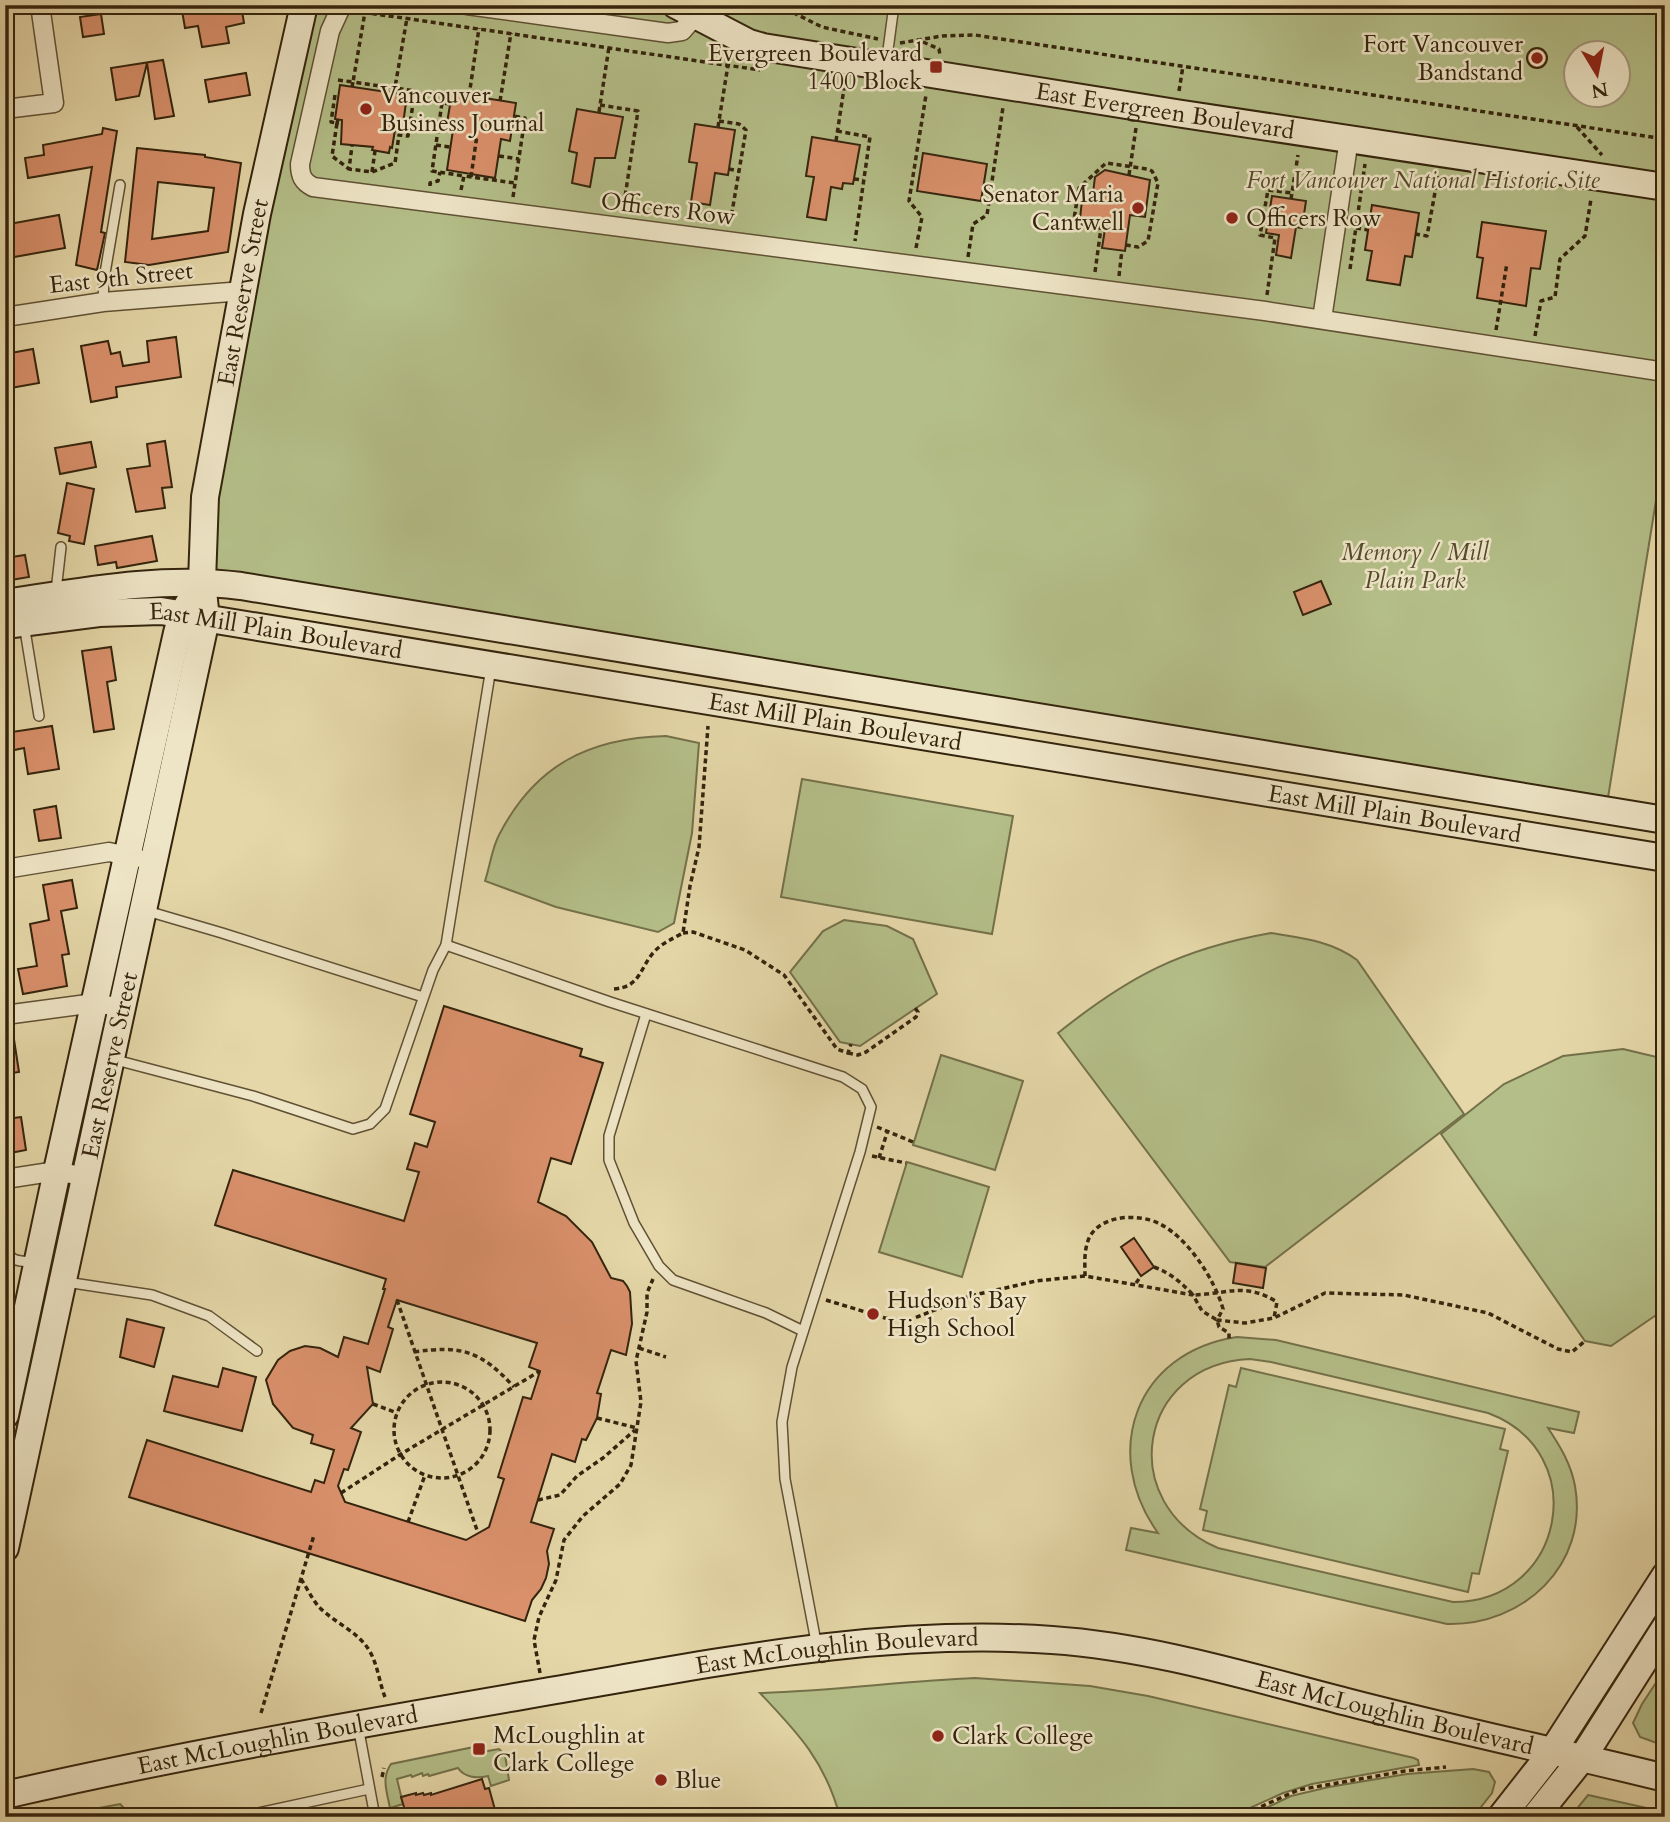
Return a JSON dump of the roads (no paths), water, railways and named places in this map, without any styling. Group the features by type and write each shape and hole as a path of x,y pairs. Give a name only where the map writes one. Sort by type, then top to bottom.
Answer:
{"street":[{"path":"5,110 54,103 40,5"},
{"name":"East Reserve Street","path":"5,1415 11,1366 39,1262 128,856 202,582 205,497 257,214 304,5"},
{"name":"Officers Row","path":"342,5 330,31 300,164 301,175 306,183 313,187 1322,319 1665,372"},
{"path":"467,5 668,33 682,31 685,11"},
{"name":"East Evergreen Boulevard","path":"685,11 763,47 887,54 1349,139 1665,187"},
{"path":"1322,319 1349,139"},
{"name":"East 9th Street","path":"5,317 103,302 243,291"},
{"name":"East Mill Plain Boulevard","path":"5,603 142,583 202,582 1665,820"},
{"name":"East Mill Plain Boulevard","path":"14,624 119,611 161,611 1665,858"},
{"name":"East Reserve Street","path":"5,1548 154,862 194,617"},
{"path":"5,869 109,852 154,862"},
{"path":"5,1015 95,1003 123,1008"},
{"path":"5,1179 57,1171 85,1177"},
{"path":"1501,1817 1552,1752 1665,1576"},
{"path":"1535,1817 1583,1757 1665,1628"},
{"name":"East McLoughlin Boulevard","path":"5,1795 199,1752 744,1658 959,1636 1057,1640 1122,1647 1665,1778"}],"lane":[{"path":"887,54 894,5"},
{"path":"103,302 104,279 120,185"},
{"path":"56,596 56,575 61,547"},
{"path":"14,624 38,716"},
{"path":"110,1059 253,1096 353,1129 370,1124 384,1109 433,970 446,945 491,666"},
{"path":"144,911 423,997"},
{"path":"446,945 646,1014 843,1077 862,1089 872,1107 792,1367 782,1422 785,1479 817,1649"},
{"path":"646,1014 609,1136 609,1160 634,1223 659,1266 673,1280 766,1313 803,1331"},
{"path":"5,1239 8,1254 15,1261 39,1262"},
{"path":"64,1281 152,1296 209,1316 257,1350"},
{"path":"357,1724 375,1817"},
{"path":"240,1817 369,1789"}],"place":[{"name":"Fort Vancouver Bandstand","path":"1537,58"},
{"name":"Evergreen Boulevard 1400 Block","path":"936,67"},
{"name":"Vancouver Business Journal","path":"366,109"},
{"name":"Senator Maria Cantwell","path":"1138,208"},
{"name":"Officers Row","path":"1232,218"},
{"name":"Hudson's Bay High School","path":"873,1314"},
{"name":"Clark College","path":"938,1736"},
{"name":"McLoughlin at Clark College","path":"479,1749"},
{"name":"Blue","path":"661,1780"}],"park label":[{"name":"Fort Vancouver National Historic Site","path":"1423,180"},
{"name":"Memory / Mill Plain Park","path":"1415,566"}]}
